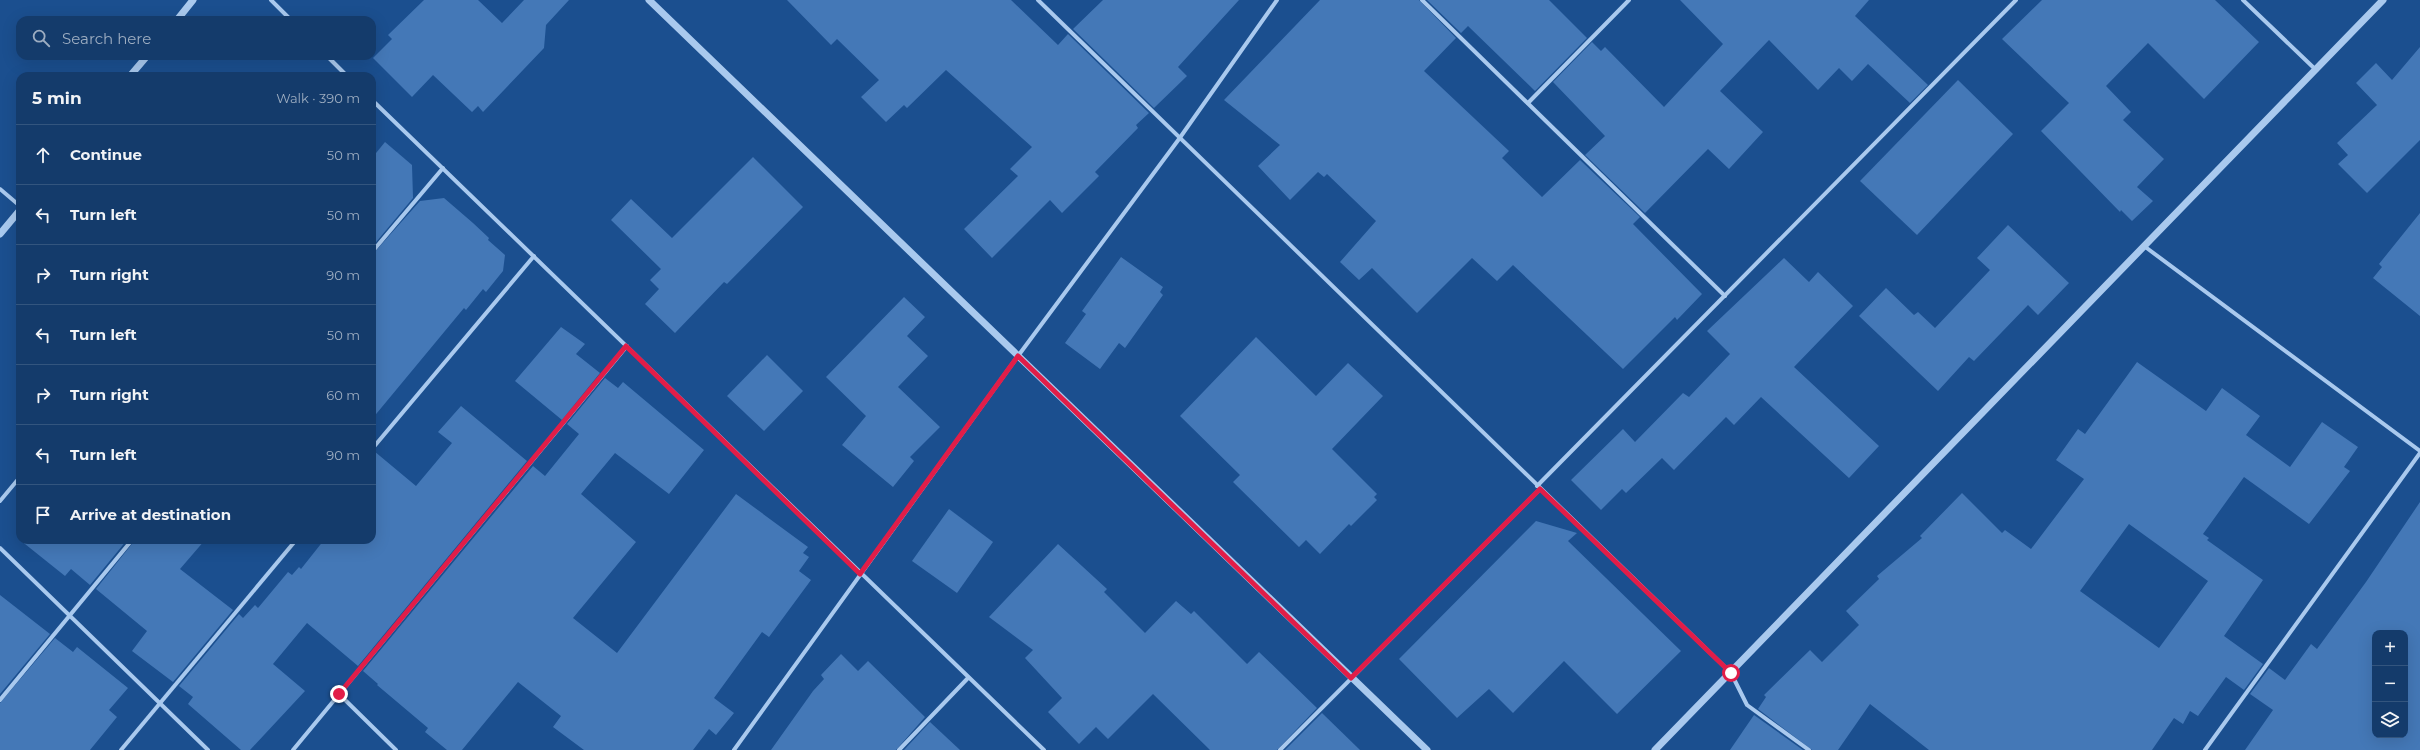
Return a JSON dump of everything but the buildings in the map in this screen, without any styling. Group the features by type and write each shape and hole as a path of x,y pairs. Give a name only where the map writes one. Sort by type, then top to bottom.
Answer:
{"street":[{"path":"179,16 193,0"},
{"path":"270,0 287,16"},
{"path":"649,0 1427,750"},
{"path":"1038,0 1179,139 1731,673 1747,705 1809,750"},
{"path":"734,750 1018,356 1179,139 1277,0"},
{"path":"1422,0 1725,296"},
{"path":"1528,103 1629,0"},
{"path":"1280,750 2016,0"},
{"path":"2243,0 2315,69"},
{"path":"1655,750 2383,0"},
{"path":"133,72 144,60"},
{"path":"331,60 343,72"},
{"path":"376,104 860,574 1044,750"},
{"path":"376,247 442,168"},
{"path":"0,189 16,203"},
{"path":"0,234 16,215"},
{"path":"2143,246 2420,452 2205,750"},
{"path":"376,444 534,256"},
{"path":"293,750 626,346"},
{"path":"0,501 16,482"},
{"path":"0,700 129,544"},
{"path":"120,750 293,544"},
{"path":"0,548 208,750"},
{"path":"899,750 968,678"},
{"path":"339,694 396,750"}],"route":[{"path":"339,694 626,346 860,574 1018,356 1351,678 1540,489 1731,673"}]}
